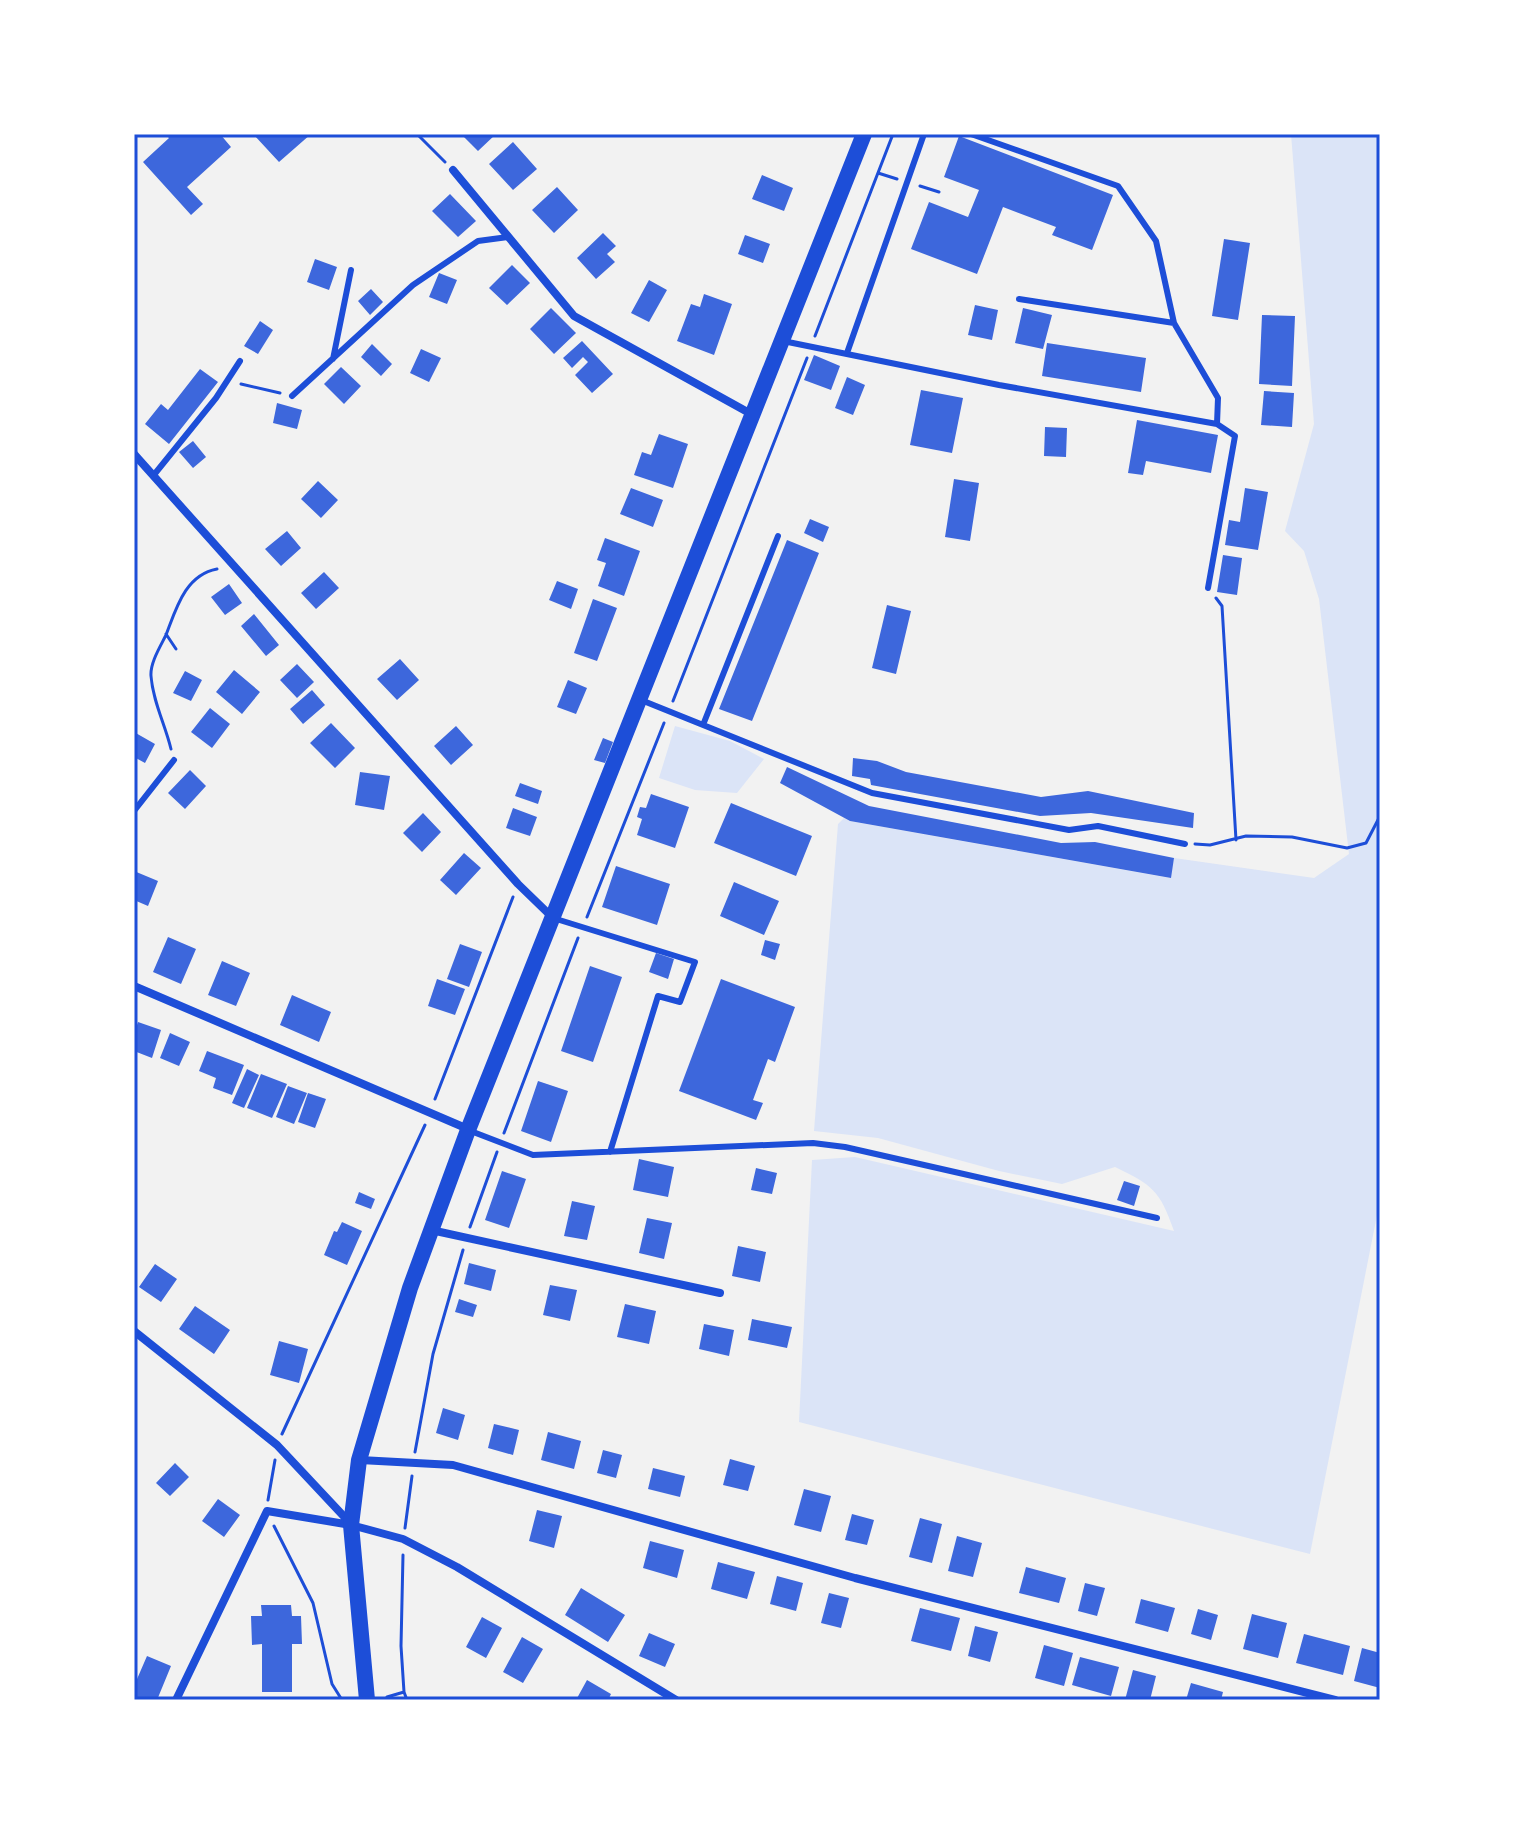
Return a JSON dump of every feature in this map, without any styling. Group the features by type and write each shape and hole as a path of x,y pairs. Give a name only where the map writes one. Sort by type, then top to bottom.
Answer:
{"main road":[{"path":"367,1700 351,1525 359,1460 410,1288 468,1130 864,134"}],"street":[{"path":"453,170 574,316 754,415"},
{"path":"134,454 518,884 553,918"},
{"path":"134,986 468,1130"},
{"path":"431,1230 720,1293"},
{"path":"134,1331 277,1445 351,1525"},
{"path":"359,1460 453,1465 855,1578 1335,1700"},
{"path":"176,1700 267,1511 351,1525 403,1539 457,1567 676,1700"}],"lane":[{"path":"847,353 924,134"},
{"path":"971,134 1118,186 1156,241 1174,323 1218,398 1217,424"},
{"path":"292,396 413,285 478,241 508,237"},
{"path":"333,359 351,270"},
{"path":"1019,299 1174,323"},
{"path":"783,341 999,385 1217,424 1235,436 1208,588"},
{"path":"153,476 216,398 240,361"},
{"path":"703,725 778,536"},
{"path":"641,700 872,793 1069,830 1098,826 1185,844"},
{"path":"134,811 174,760"},
{"path":"553,918 695,962 680,1002 658,996 610,1152"},
{"path":"468,1130 533,1155 813,1143 845,1147 1157,1218"}],"path":[{"path":"417,134 453,170"},
{"path":"407,1700 401,1646 403,1539 433,1354 466,1239 583,927 893,134"},
{"path":"249,384 292,396"},
{"path":"174,760 150,672 176,604 187,588 210,570 232,565"},
{"path":"1208,588 1222,606 1236,840"},
{"path":"166,634 176,649"},
{"path":"1185,844 1210,845 1246,836 1292,837 1347,848 1366,843 1380,816"},
{"path":"342,1700 332,1684 313,1603 267,1511 277,1445 430,1112 518,884"},
{"path":"387,1697 404,1692"}],"shaded area":[{"path":"1291,134 1380,134 1380,1200 1310,1554 799,1422 812,1160 855,1157 1174,1231 1164,1206 1153,1190 1115,1167 1062,1184 999,1171 878,1138 814,1131 838,824 844,818 1170,878 1174,858 1314,878 1349,854 1319,599 1304,551 1285,531 1314,424"},
{"path":"675,726 730,741 764,759 737,793 695,790 659,778"}],"building":[{"path":"165,134 220,134 231,147 187,187 203,204 191,215 143,162 169,138"},
{"path":"253,134 311,134 279,162"},
{"path":"496,134 478,151 463,136"},
{"path":"959,136 1113,195 1092,250 1052,235 1056,227 1003,207 977,274 911,249 929,202 968,217 979,190 944,177"},
{"path":"513,142 537,169 513,190 489,164"},
{"path":"762,175 793,188 784,211 752,199"},
{"path":"557,187 578,210 554,233 532,210"},
{"path":"450,194 476,221 458,237 432,211"},
{"path":"603,233 616,246 607,254 615,262 596,279 577,258"},
{"path":"745,235 770,244 763,263 738,254"},
{"path":"1224,239 1250,243 1238,320 1212,316"},
{"path":"315,259 337,267 329,290 307,282"},
{"path":"512,265 530,283 507,305 489,288"},
{"path":"439,273 457,280 447,304 429,297"},
{"path":"649,280 667,290 649,322 631,313"},
{"path":"371,289 383,302 370,315 358,301"},
{"path":"704,294 732,304 714,355 677,341 691,304 700,307"},
{"path":"975,305 998,310 992,340 968,335"},
{"path":"551,308 576,333 554,354 530,329"},
{"path":"1023,308 1052,315 1043,349 1015,343"},
{"path":"1262,315 1295,316 1292,386 1259,384"},
{"path":"260,321 273,330 258,354 244,346"},
{"path":"582,341 613,374 592,393 575,375 588,362 583,357 572,368 563,358"},
{"path":"1047,343 1146,358 1141,392 1042,376"},
{"path":"372,344 392,364 381,376 361,357"},
{"path":"421,349 441,358 429,382 410,373"},
{"path":"814,355 840,366 831,390 804,380"},
{"path":"341,367 361,386 344,404 324,384"},
{"path":"200,369 218,382 169,444 145,424 161,404 168,410"},
{"path":"847,377 865,385 853,415 835,408"},
{"path":"921,390 963,398 952,453 910,445"},
{"path":"1264,391 1294,393 1292,427 1261,425"},
{"path":"277,403 302,410 297,429 273,423"},
{"path":"1137,420 1218,435 1211,473 1146,461 1143,475 1128,473"},
{"path":"1045,427 1067,428 1066,457 1044,456"},
{"path":"659,434 688,444 673,488 634,475 642,452 651,455"},
{"path":"193,441 206,457 193,468 179,452"},
{"path":"954,479 979,483 970,541 945,537"},
{"path":"318,481 338,500 321,518 301,499"},
{"path":"631,488 663,500 653,527 620,514"},
{"path":"1245,488 1268,492 1258,550 1225,545 1229,520 1240,522"},
{"path":"810,519 829,527 823,542 804,533"},
{"path":"287,531 301,548 281,566 265,549"},
{"path":"605,538 640,551 624,596 598,586 606,563 597,560"},
{"path":"787,540 819,553 752,721 719,709"},
{"path":"1223,555 1242,558 1237,595 1217,592"},
{"path":"324,572 339,588 316,609 301,593"},
{"path":"557,581 578,589 571,609 549,600"},
{"path":"229,584 242,603 225,615 211,597"},
{"path":"593,599 617,608 597,661 574,653"},
{"path":"887,605 911,611 896,674 872,668"},
{"path":"254,614 279,645 266,656 241,626"},
{"path":"400,659 419,680 397,700 377,679"},
{"path":"297,664 314,682 297,698 280,680"},
{"path":"234,670 260,692 242,714 216,692"},
{"path":"185,671 202,680 191,701 173,693"},
{"path":"568,680 587,688 576,714 557,707"},
{"path":"312,690 325,705 303,724 290,709"},
{"path":"210,708 230,724 212,748 191,732"},
{"path":"331,723 355,748 335,768 310,743"},
{"path":"456,726 473,745 451,765 434,746"},
{"path":"134,732 155,744 145,763 134,757"},
{"path":"603,738 613,742 605,763 594,760"},
{"path":"853,758 877,761 906,772 1041,797 1088,791 1194,813 1193,828 1091,813 1040,816 871,785 870,779 852,776"},
{"path":"787,767 869,806 1061,843 1095,842 1174,858 1171,878 850,821 780,783"},
{"path":"190,770 206,786 185,809 168,793"},
{"path":"360,772 390,776 384,810 355,805"},
{"path":"520,783 542,791 538,804 515,796"},
{"path":"651,794 689,807 675,848 637,835 642,819 637,817 640,807 646,808"},
{"path":"731,803 812,836 796,876 714,843"},
{"path":"513,808 537,817 530,836 506,828"},
{"path":"423,813 441,832 422,852 403,833"},
{"path":"464,853 481,868 456,895 440,880"},
{"path":"616,866 670,884 657,925 602,907"},
{"path":"134,871 158,881 148,906 134,900"},
{"path":"734,882 779,901 764,935 720,916"},
{"path":"168,937 196,949 181,984 153,972"},
{"path":"765,940 780,944 775,960 761,955"},
{"path":"460,944 482,952 469,987 447,979"},
{"path":"656,953 674,959 668,979 649,972"},
{"path":"222,961 250,973 236,1006 208,995"},
{"path":"590,966 622,977 593,1062 561,1051"},
{"path":"437,979 465,989 455,1015 428,1006"},
{"path":"721,979 795,1007 775,1062 768,1059 753,1100 763,1103 756,1120 679,1091"},
{"path":"292,995 331,1012 319,1042 280,1025"},
{"path":"138,1022 161,1030 152,1058 134,1051"},
{"path":"170,1033 190,1042 179,1066 160,1058"},
{"path":"207,1051 244,1065 232,1095 213,1088 216,1078 199,1071"},
{"path":"247,1069 259,1075 244,1108 232,1103"},
{"path":"261,1074 287,1084 272,1118 247,1108"},
{"path":"538,1081 568,1091 551,1142 521,1131"},
{"path":"288,1086 307,1093 294,1124 276,1117"},
{"path":"308,1093 326,1099 315,1128 298,1122"},
{"path":"639,1159 674,1167 668,1197 633,1190"},
{"path":"756,1168 777,1173 772,1194 751,1190"},
{"path":"502,1171 526,1179 509,1228 485,1220"},
{"path":"1124,1181 1140,1186 1134,1206 1117,1200"},
{"path":"359,1192 375,1199 371,1209 355,1203"},
{"path":"572,1201 595,1206 587,1240 564,1236"},
{"path":"647,1218 672,1223 664,1259 639,1253"},
{"path":"342,1222 362,1231 347,1265 324,1255 334,1231 337,1232"},
{"path":"738,1246 766,1252 760,1282 732,1276"},
{"path":"469,1263 496,1270 491,1291 464,1284"},
{"path":"155,1264 177,1279 161,1302 139,1287"},
{"path":"550,1285 577,1290 570,1321 543,1315"},
{"path":"459,1299 477,1305 473,1317 455,1312"},
{"path":"625,1304 656,1311 649,1344 617,1337"},
{"path":"195,1306 230,1330 214,1354 179,1329"},
{"path":"752,1319 792,1327 787,1348 748,1340"},
{"path":"704,1324 734,1330 729,1356 699,1349"},
{"path":"279,1341 308,1349 299,1383 270,1375"},
{"path":"443,1408 465,1415 458,1440 436,1433"},
{"path":"494,1424 519,1430 513,1455 488,1448"},
{"path":"548,1432 581,1441 574,1469 541,1460"},
{"path":"603,1450 622,1455 616,1478 597,1473"},
{"path":"730,1459 755,1466 748,1491 723,1485"},
{"path":"175,1463 189,1477 170,1496 156,1483"},
{"path":"653,1468 685,1476 680,1497 648,1489"},
{"path":"804,1489 831,1496 821,1532 794,1525"},
{"path":"218,1499 240,1515 224,1537 202,1521"},
{"path":"537,1510 562,1516 554,1548 529,1541"},
{"path":"852,1514 874,1520 867,1545 845,1540"},
{"path":"920,1518 942,1524 932,1563 909,1557"},
{"path":"957,1536 982,1543 973,1577 948,1571"},
{"path":"650,1541 684,1550 677,1578 643,1568"},
{"path":"718,1562 755,1572 747,1599 711,1589"},
{"path":"1026,1567 1066,1578 1059,1603 1019,1593"},
{"path":"777,1576 803,1583 796,1611 770,1604"},
{"path":"1085,1583 1105,1588 1097,1616 1078,1611"},
{"path":"581,1588 625,1615 608,1642 565,1615"},
{"path":"829,1593 849,1598 841,1628 821,1623"},
{"path":"1141,1599 1175,1608 1168,1632 1135,1623"},
{"path":"261,1605 291,1605 292,1616 301,1616 302,1644 292,1644 292,1692 262,1692 262,1644 252,1645 251,1616 262,1616"},
{"path":"920,1608 960,1618 951,1651 911,1641"},
{"path":"1198,1609 1218,1615 1211,1640 1191,1634"},
{"path":"1252,1614 1287,1623 1278,1658 1243,1649"},
{"path":"482,1617 502,1628 486,1658 466,1647"},
{"path":"975,1626 998,1632 990,1662 968,1656"},
{"path":"649,1633 675,1644 665,1667 639,1656"},
{"path":"1304,1634 1350,1646 1343,1675 1296,1663"},
{"path":"522,1637 543,1649 523,1683 503,1672"},
{"path":"1044,1645 1073,1653 1064,1686 1035,1678"},
{"path":"1362,1648 1380,1653 1380,1688 1354,1681"},
{"path":"147,1656 171,1666 157,1700 134,1700 134,1686"},
{"path":"1080,1657 1119,1667 1111,1696 1072,1685"},
{"path":"1133,1670 1156,1676 1150,1700 1125,1700"},
{"path":"587,1680 611,1694 608,1700 576,1700"},
{"path":"1191,1683 1223,1692 1221,1700 1186,1700"}]}
